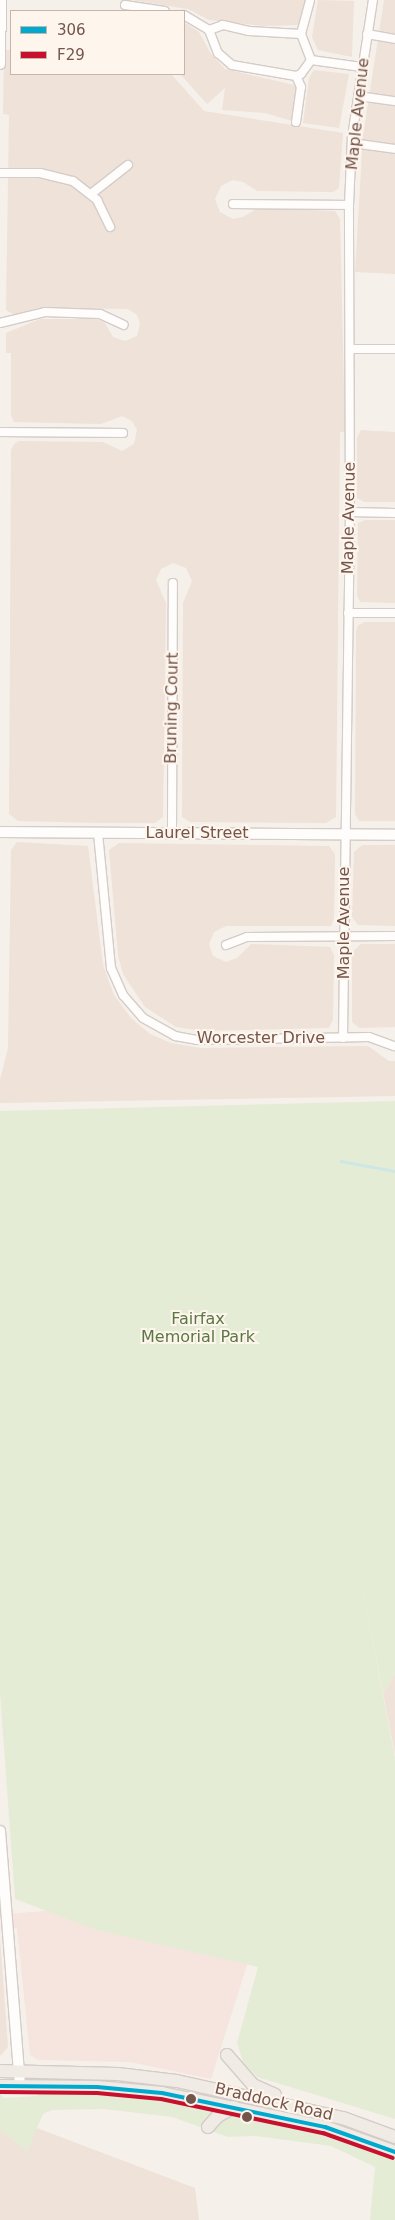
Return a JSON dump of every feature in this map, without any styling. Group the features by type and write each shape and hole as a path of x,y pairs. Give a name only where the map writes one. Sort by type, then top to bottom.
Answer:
{"main road":[{"path":"226,2055 242,2076 259,2089 319,2112"},
{"name":"Braddock Road","path":"0,2071 162,2079 319,2112 395,2137"},
{"name":"Braddock Road","path":"0,2086 125,2088 234,2107 325,2128 395,2152"},
{"path":"208,2127 218,2116 234,2107"}],"street":[{"path":"0,64 1,0"},
{"path":"310,0 301,34 311,60"},
{"name":"Maple Avenue","path":"343,1038 344,834 350,512 349,205 352,143 373,0"},
{"path":"125,5 134,9 150,10"},
{"path":"185,16 209,30 213,46 224,62 237,67 296,76 302,74 311,60"},
{"path":"209,30 223,25 249,31 301,34"},
{"path":"368,34 395,39"},
{"path":"311,60 362,67"},
{"path":"296,76 301,87 296,122"},
{"path":"358,96 395,101"},
{"path":"352,143 395,149"},
{"path":"90,194 128,165"},
{"path":"0,173 54,175 72,182 90,194 110,227"},
{"path":"233,204 349,205"},
{"path":"0,323 45,312 100,314 124,325"},
{"path":"350,349 395,349"},
{"path":"0,432 123,433"},
{"path":"350,512 395,513"},
{"name":"Bruning Court","path":"172,833 173,583"},
{"path":"348,613 395,613"},
{"name":"Laurel Street","path":"0,832 98,835 172,833 395,835"},
{"name":"Worcester Drive","path":"98,835 111,968 123,995 143,1018 175,1036 197,1040 368,1038 394,1046"},
{"path":"226,945 247,937 395,936"},
{"path":"0,1831 20,2086"}],"shaded area":[{"path":"131,0 306,0 303,21 297,25 263,26 209,20 188,9"},
{"path":"318,0 354,1 352,57 318,50 312,37"},
{"path":"384,0 395,0 395,274 355,272 363,136"},
{"path":"185,23 199,32 211,54 225,69 294,85 297,89 292,121 265,113 222,110 225,88 207,104 181,75 185,75"},
{"path":"4,50 10,50 10,75 172,75 204,111 343,133 339,188 333,192 257,191 243,182 233,180 221,186 215,199 220,212 233,219 243,217 258,208 335,211 340,219 345,432 340,432 336,817 326,823 190,822 182,817 183,603 192,581 186,568 173,563 161,569 156,580 166,603 163,817 155,823 100,823 18,821 9,814 11,450 14,444 19,441 103,442 122,451 134,444 137,430 132,421 122,416 101,424 14,422 11,415 11,353 6,353 6,333 40,319 97,319 105,323 113,337 125,341 137,336 140,323 137,315 128,309 38,308 15,315 6,310 9,115 3,114"},
{"path":"314,70 349,74 339,128 303,123 309,78"},
{"path":"361,430 395,432 395,502 364,502 357,498 357,438"},
{"path":"365,520 395,520 395,603 360,602 357,595 358,523"},
{"path":"365,622 395,622 395,821 359,821 355,814 356,631 358,625"},
{"path":"17,842 88,846 103,965 114,995 131,1018 150,1034 171,1043 201,1048 368,1046 389,1061 395,1061 395,1096 0,1103 0,1080 8,1048 11,850"},
{"path":"119,843 329,846 335,854 334,919 331,926 226,926 214,932 209,944 213,956 226,962 237,958 251,944 330,947 334,955 333,1019 329,1028 203,1031 176,1027 145,1007 123,974 118,955 109,850"},
{"path":"362,845 395,845 395,926 358,925 352,917 354,852"},
{"path":"361,944 395,944 395,1027 359,1028 352,1022 352,952"},
{"path":"395,1674 395,1755 383,1693"},
{"path":"103,1906 253,1946 211,2079 130,2062 38,2060 30,2055 17,1928 9,1929 8,1914"},
{"path":"0,1938 8,2047 0,2056"},
{"path":"0,2114 195,2188 199,2220 0,2220"}],"green space":[{"name":"Fairfax Memorial Park","path":"395,1101 395,1674 383,1693 358,1564 395,1758 395,2119 257,2077 243,2062 237,2043 258,1967 96,1930 15,1899 0,1693 0,1111"},
{"path":"42,2091 166,2099 314,2130 385,2154 395,2158 395,2220 370,2220 375,2167 331,2146 256,2136 228,2137 172,2117 103,2109 52,2110 43,2114 27,2152 0,2130 0,2093 4,2098 37,2096"}],"waterway":[{"path":"341,1161 395,1171"}],"transit line":[{"name":"306","path":"0,2086 97,2087 162,2093 325,2127 395,2152"},
{"name":"F29","path":"0,2092 97,2093 161,2099 323,2133 393,2158"}]}
